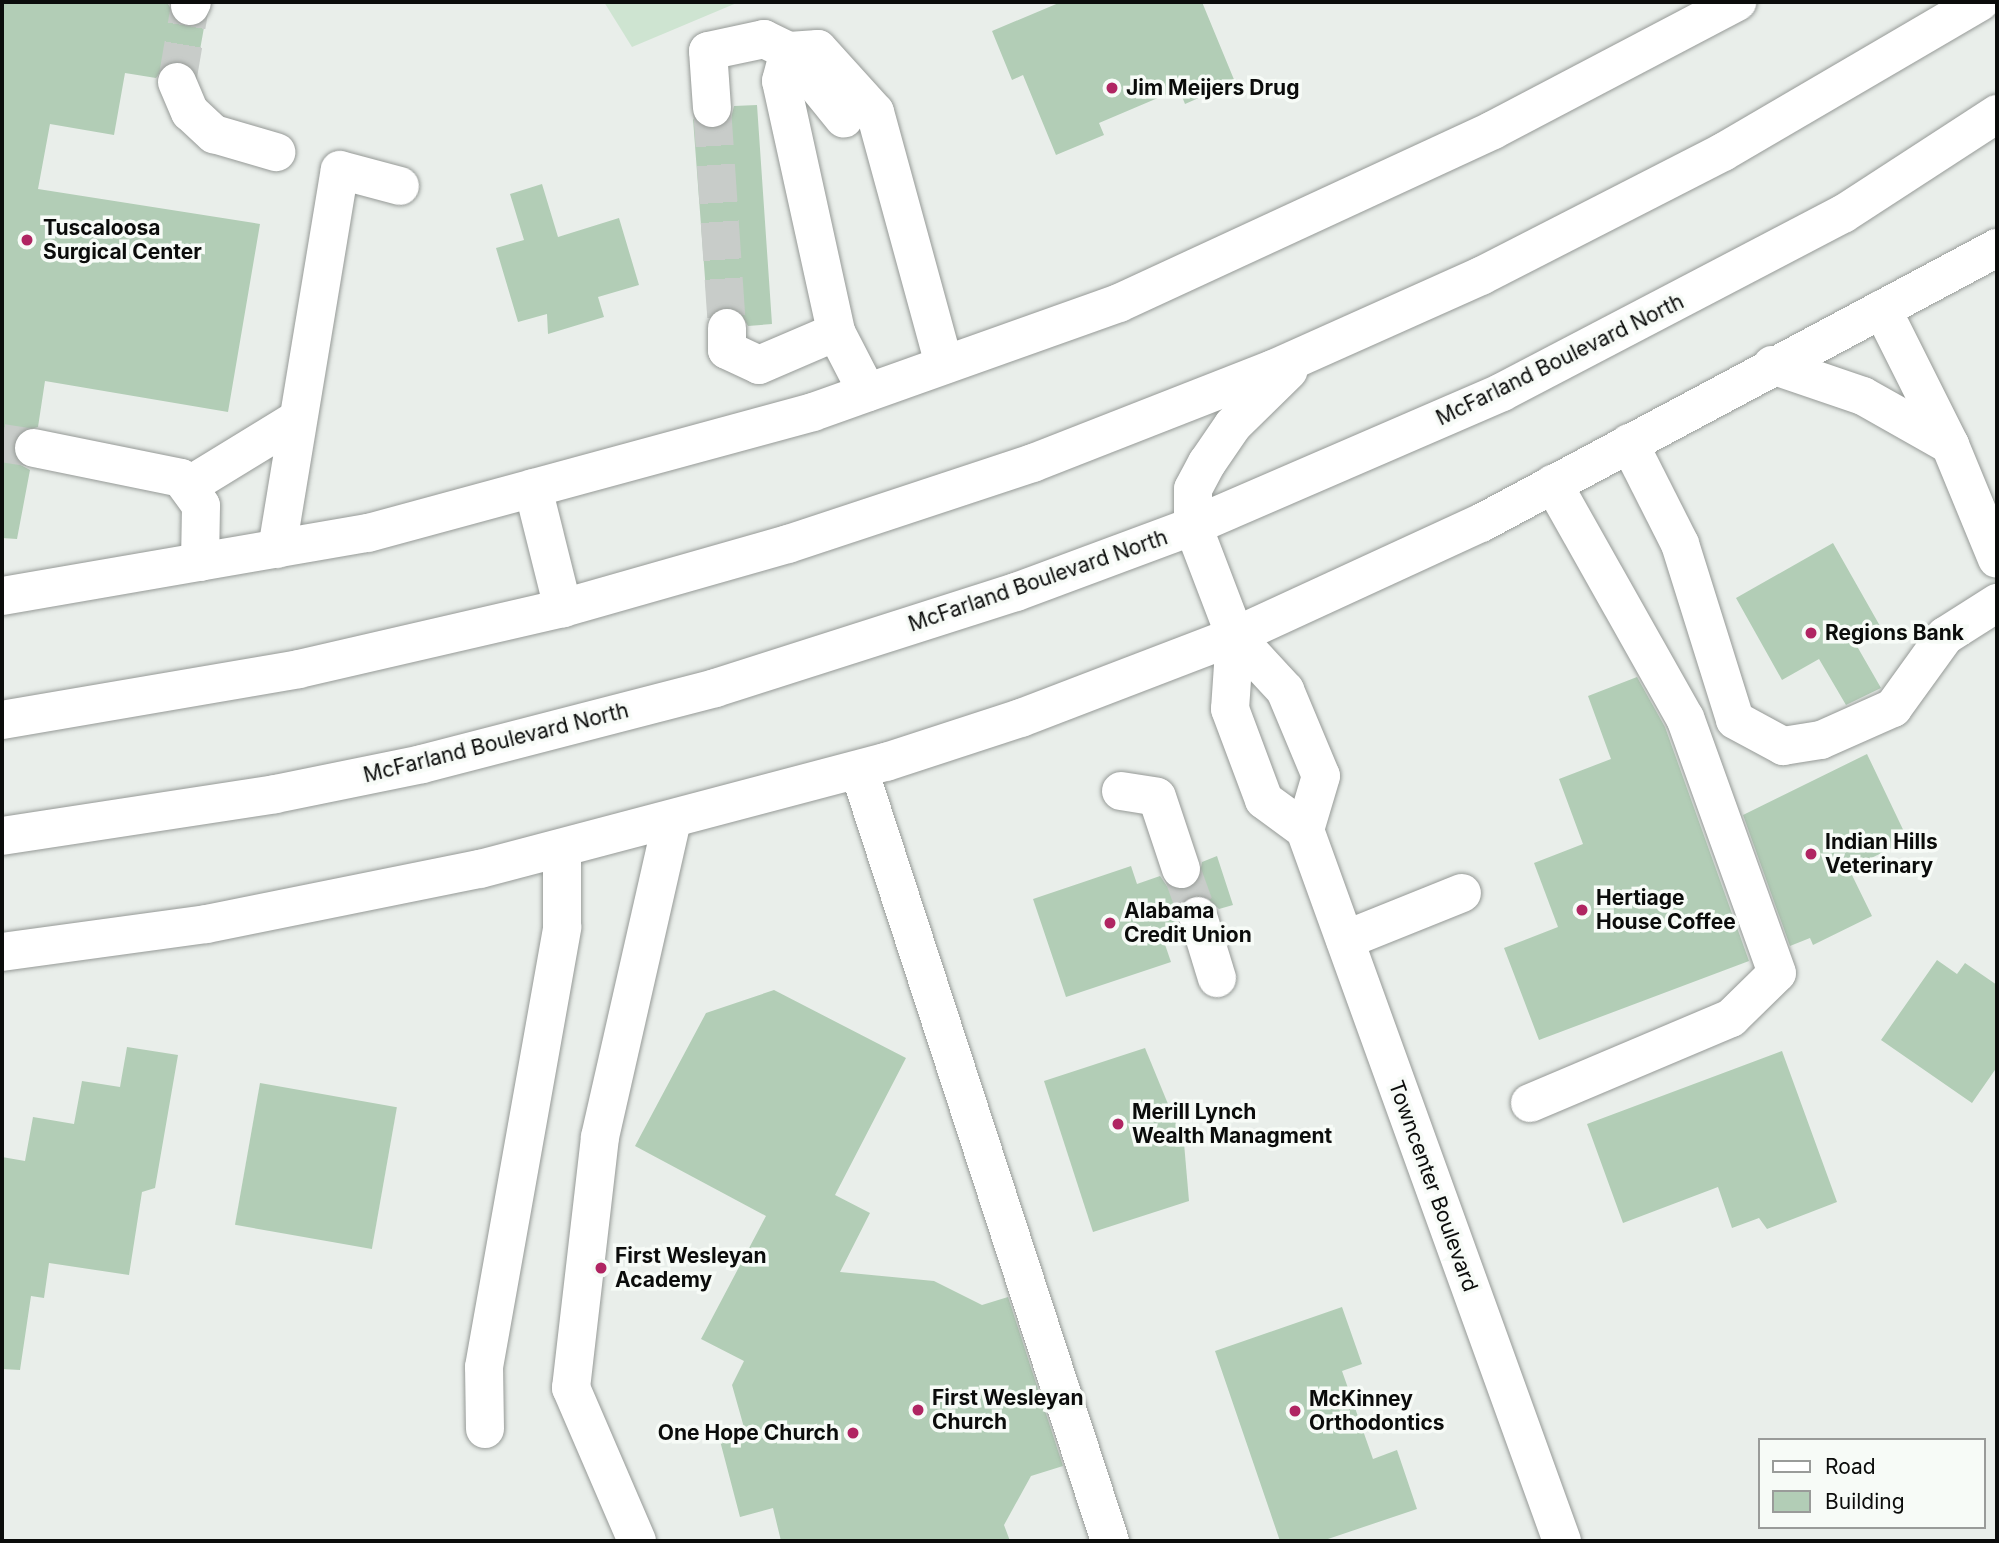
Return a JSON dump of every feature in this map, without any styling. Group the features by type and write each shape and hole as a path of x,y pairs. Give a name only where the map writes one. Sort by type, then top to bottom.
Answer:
{"main road":[{"path":"2,596 368,533 867,392 1119,303 1493,130 1737,2"},
{"path":"2,720 299,669 563,608 911,505 1303,356 1622,206 1980,2"},
{"path":"712,108 708,51 764,39 789,51 818,50 859,115 944,365"},
{"path":"789,51 781,81 836,332 867,392"},
{"path":"177,82 190,112 214,134 276,152"},
{"name":"McFarland Boulevard North","path":"2,836 275,794 569,728 1016,592 1193,526 1502,392 1629,329 1843,214 1997,114"},
{"path":"792,131 859,115"},
{"path":"276,548 340,170 400,186"},
{"path":"2,952 206,923 562,849 859,770 1021,718 1236,636 1553,484 1772,365 1997,248"},
{"path":"1882,309 1950,445 1997,559"},
{"path":"727,328 727,350 759,365 836,332"},
{"path":"1236,636 1230,709 1264,800 1305,830 1321,776 1285,690 1236,636 1193,526 1193,489 1207,463 1233,425 1303,356"},
{"path":"1772,365 1863,396 1950,445"},
{"path":"190,485 296,420"},
{"path":"1629,443 1680,544 1735,720 1783,747 1821,740 1893,708 1945,636 1997,603"},
{"path":"34,448 170,473 190,485 201,506 200,562"},
{"path":"1530,1104 1731,1018 1777,973 1685,718 1553,484"},
{"path":"533,488 563,608"},
{"path":"859,770 1110,1541"},
{"path":"1121,790 1157,797 1181,869"},
{"path":"637,1541 571,1388 600,1137 672,820"},
{"name":"Towncenter Boulevard","path":"1305,830 1562,1541"},
{"path":"485,1429 484,1367 562,927 562,849"},
{"path":"1345,940 1462,893"},
{"path":"1198,916 1217,978"}],"green space":[{"path":"604,2 739,2 632,47"}],"building":[{"path":"2,2 167,2 180,25 205,22 196,72 179,60 168,62 156,78 125,73 114,135 50,124 38,189 260,224 228,412 45,381 38,427 18,433 13,444 19,464 30,470 17,539 2,538"},
{"path":"1061,2 1202,2 1235,82 1185,104 1179,89 1099,123 1104,135 1056,155 1023,75 1012,80 992,31"},
{"path":"757,105 772,324 748,326 738,309 728,306 708,318 693,119 714,130 731,118 734,106"},
{"path":"542,184 558,237 619,218 639,285 598,297 604,317 548,334 547,314 518,322 496,248 524,240 510,194"},
{"name":"Regions Bank","path":"1833,543 1880,626 1854,641 1881,688 1846,705 1819,659 1782,680 1736,598"},
{"path":"1637,677 1665,727 1749,961 1539,1040 1504,948 1558,927 1534,863 1583,844 1559,779 1611,759 1588,696"},
{"name":"Indian Hills Veterinary","path":"1867,754 1908,840 1849,869 1872,916 1813,945 1810,938 1790,946 1743,815"},
{"name":"Alabama Credit Union","path":"1217,856 1233,905 1219,909 1204,895 1191,895 1177,910 1177,924 1160,930 1171,962 1066,997 1033,899 1131,866 1137,884 1160,876 1167,886 1187,890 1198,883 1202,862"},
{"path":"1937,960 1957,974 1965,963 1997,985 1997,1067 1972,1103 1881,1040"},
{"path":"774,990 906,1058 835,1195 870,1213 840,1272 934,1281 982,1305 1008,1297 1063,1466 1031,1476 1004,1525 1010,1541 781,1541 773,1508 740,1517 719,1437 745,1431 732,1385 744,1361 701,1339 766,1216 635,1146 706,1013"},
{"path":"127,1047 178,1055 155,1188 142,1192 129,1275 49,1263 44,1298 31,1296 20,1370 2,1369 2,1157 25,1161 33,1117 74,1124 82,1081 120,1087"},
{"name":"Merill Lynch Wealth Managment","path":"1145,1048 1184,1143 1189,1201 1093,1232 1044,1081"},
{"path":"1782,1051 1837,1202 1767,1229 1759,1218 1732,1228 1718,1187 1623,1223 1587,1124"},
{"path":"260,1083 397,1107 372,1249 235,1225"},
{"name":"McKinney Orthodontics","path":"1342,1307 1362,1364 1342,1371 1373,1459 1397,1450 1417,1509 1322,1541 1280,1541 1215,1351"}],"tunnel":[{"path":"177,82 190,6"},
{"path":"712,108 727,328"},
{"path":"2,443 34,448"},
{"path":"1181,869 1198,916"}],"place":[{"name":"Jim Meijers Drug","path":"1112,88"},
{"name":"Tuscaloosa Surgical Center","path":"27,240"},
{"name":"Regions Bank","path":"1811,633"},
{"name":"Indian Hills Veterinary","path":"1811,854"},
{"name":"Hertiage House Coffee","path":"1582,910"},
{"name":"Alabama Credit Union","path":"1110,923"},
{"name":"Merill Lynch Wealth Managment","path":"1118,1124"},
{"name":"First Wesleyan Academy","path":"601,1268"},
{"name":"First Wesleyan Church","path":"918,1410"},
{"name":"McKinney Orthodontics","path":"1295,1411"},
{"name":"One Hope Church","path":"853,1433"}]}
